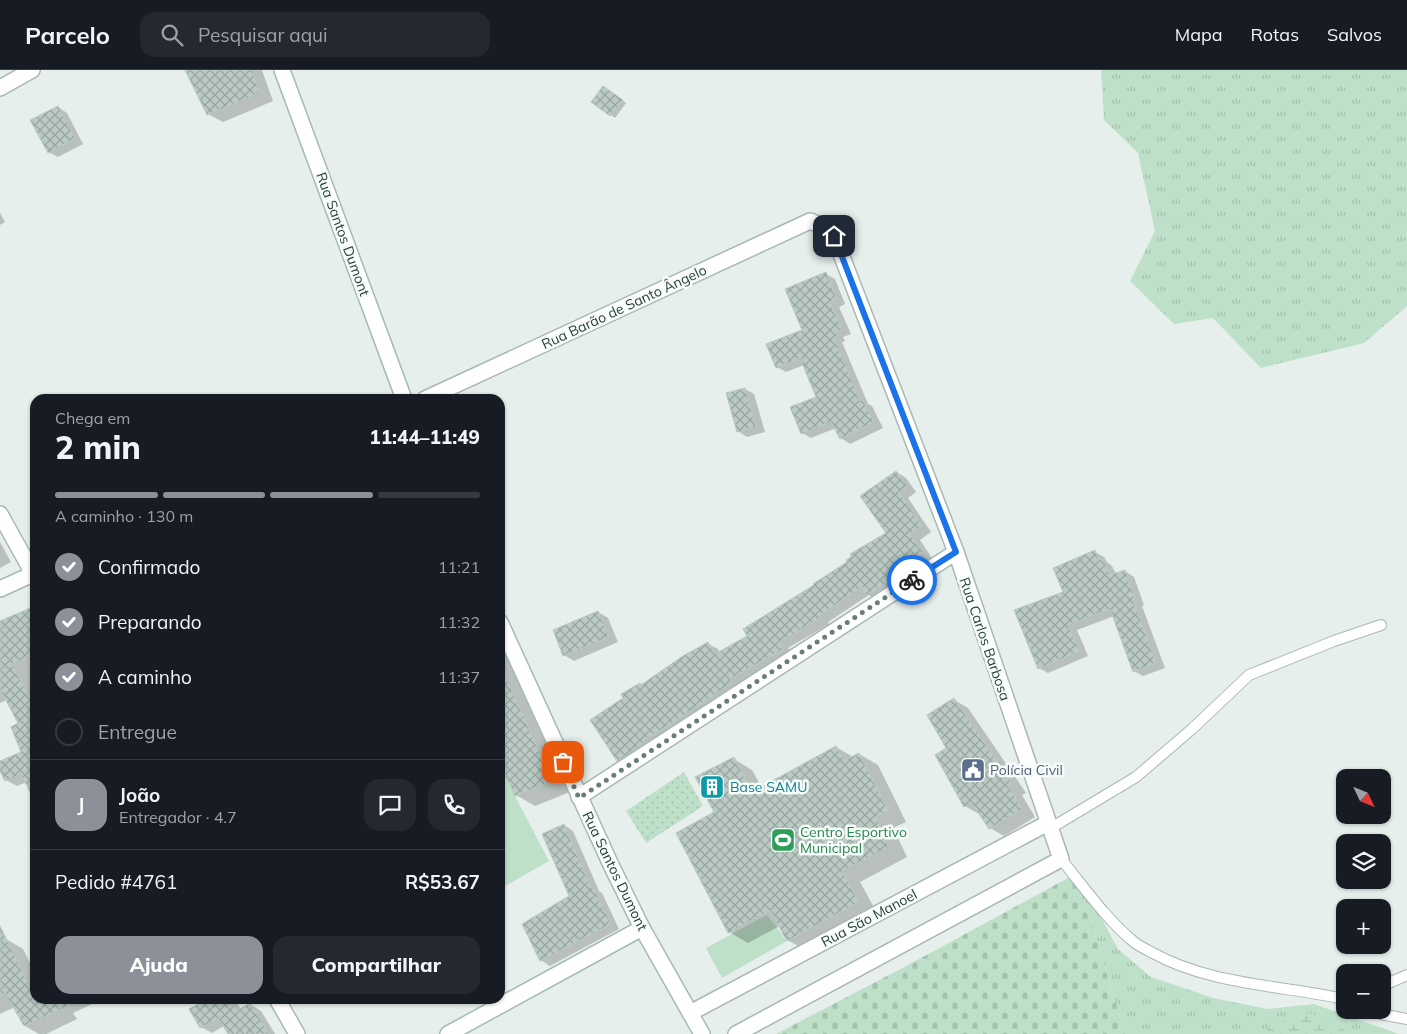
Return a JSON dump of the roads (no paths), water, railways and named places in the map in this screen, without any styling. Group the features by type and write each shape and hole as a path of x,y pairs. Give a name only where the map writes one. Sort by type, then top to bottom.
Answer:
{"street":[{"path":"0,88 32,70"},
{"name":"Rua Santos Dumont","path":"282,70 402,394"},
{"name":"Rua Barão de Santo Ângelo","path":"435,394 810,221 824,227"},
{"name":"Rua Carlos Barbosa","path":"824,227 834,236 956,552 1061,859"},
{"path":"0,514 30,568"},
{"path":"579,798 956,552"},
{"path":"0,589 30,577"},
{"name":"Rua Santos Dumont","path":"505,633 579,798 642,928 702,1034"},
{"name":"Rua São Manoel","path":"690,1013 1049,825"},
{"path":"736,1034 1061,859"},
{"path":"505,1003 642,928"},
{"path":"280,1004 297,1034"},
{"path":"448,1034 503,1004"}],"lane":[{"path":"1049,825 1136,777 1192,730 1249,675 1334,641 1381,625"},
{"path":"1061,859 1109,918 1135,943 1165,960 1193,970 1237,980 1336,997"},
{"path":"1391,982 1407,976"},
{"path":"1391,1016 1407,1020"}],"place":[{"name":"Polícia Civil","path":"973,770"},
{"name":"Base SAMU","path":"712,787"},
{"name":"Centro Esportivo Municipal","path":"783,840"}]}
